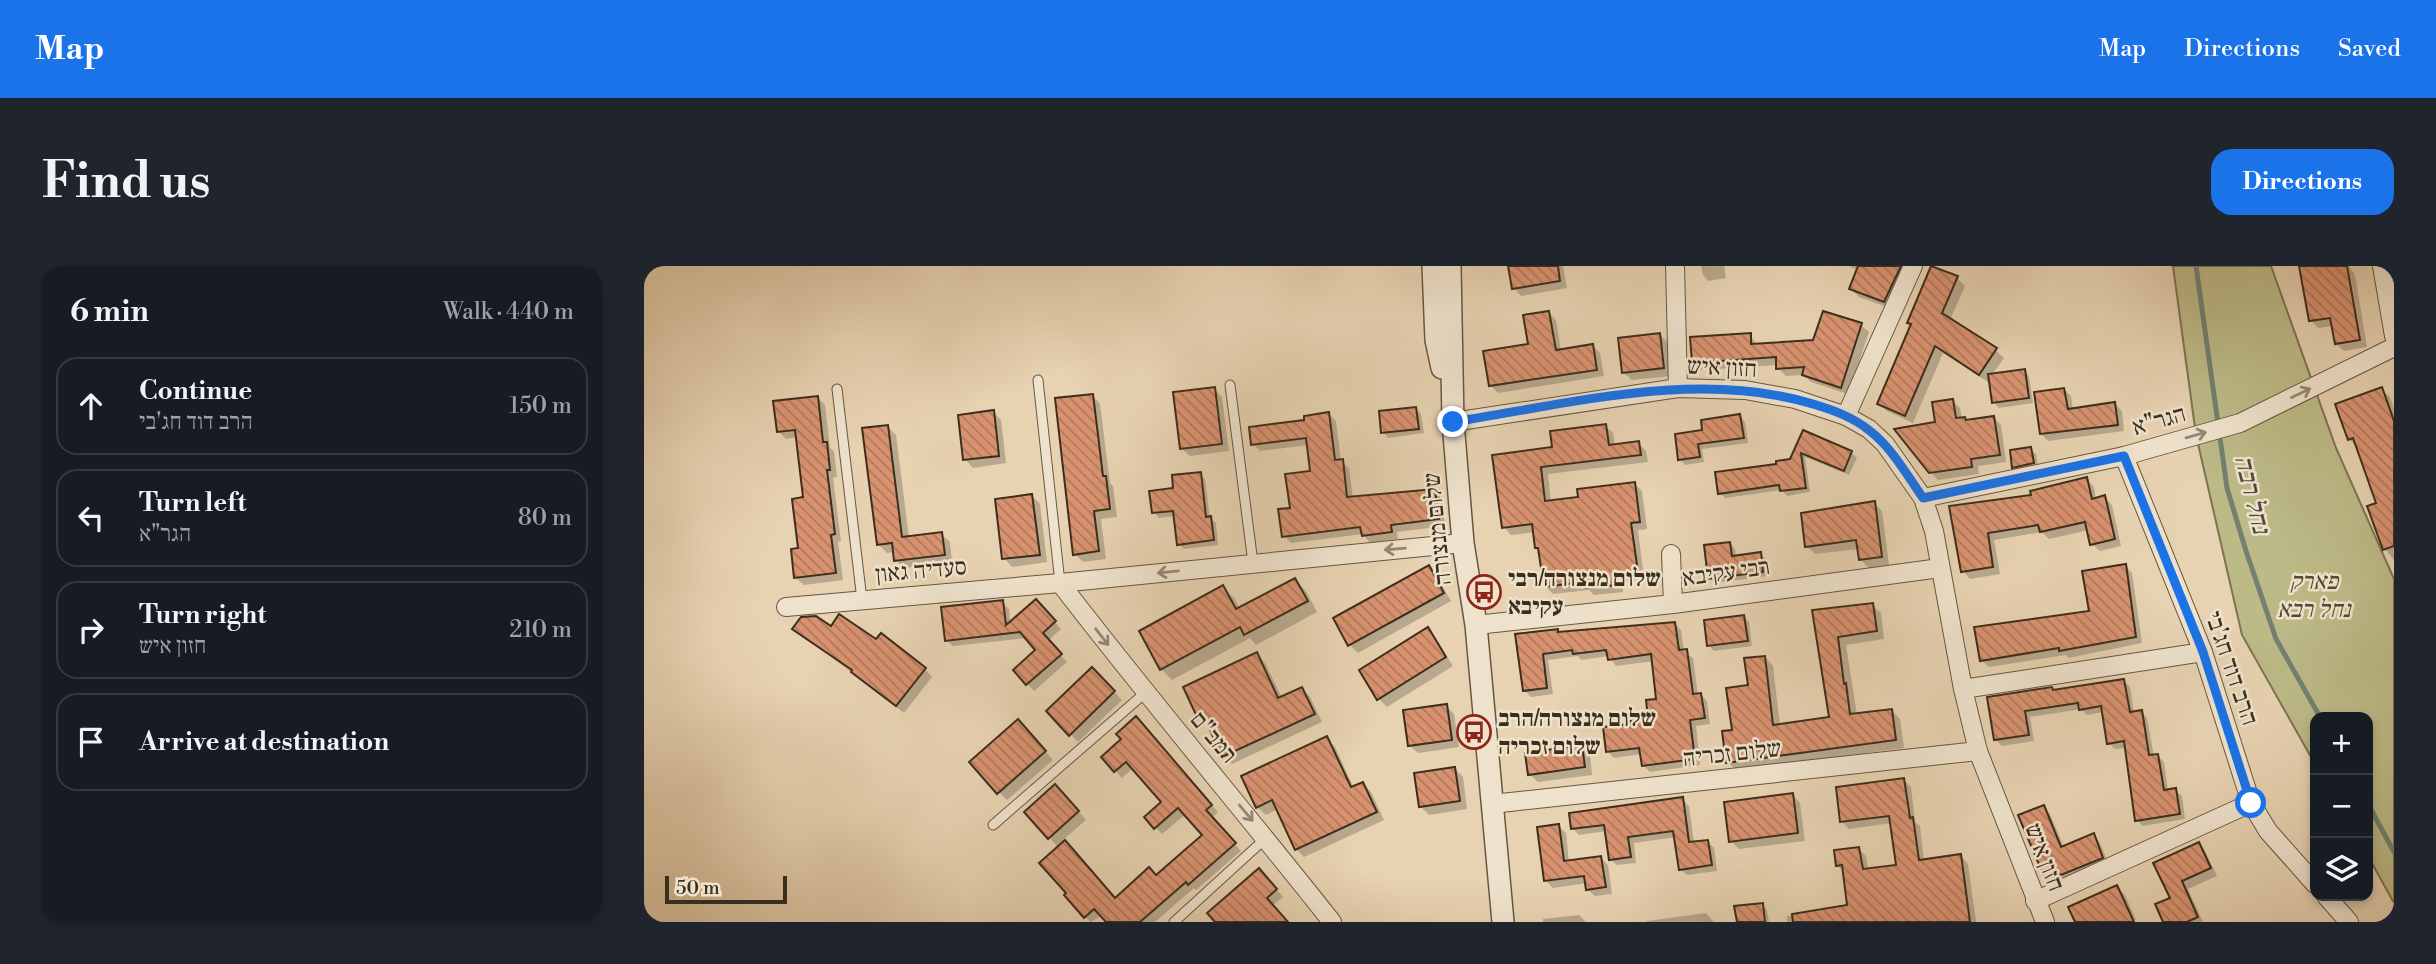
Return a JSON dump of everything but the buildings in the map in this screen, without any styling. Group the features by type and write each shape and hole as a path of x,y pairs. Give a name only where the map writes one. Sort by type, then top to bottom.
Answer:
{"street":[{"name":"שלום מנצורה","path":"1433,266 1436,340 1453,422"},
{"name":"שלום מנצורה","path":"1450,266 1453,422 1463,542 1476,625 1503,922"},
{"path":"1675,266 1678,388"},
{"path":"1846,415 1913,266"},
{"path":"2382,266 2394,337"},
{"name":"הגר\"א","path":"1923,498 2124,456 2240,423 2394,347"},
{"name":"חזון איש","path":"1453,422 1678,388 1745,390 1796,399 1846,415 1869,429 1885,444 1923,498 1934,531 1962,689 1978,751 2045,922"},
{"name":"הרב דוד חג'בי","path":"2124,456 2203,652 2251,803 2268,831 2310,878"},
{"name":"סעדיה גאון","path":"786,607 1060,583 1463,542"},
{"path":"1671,554 1672,604"},
{"name":"רבי עקיבא","path":"1476,625 1672,604 1940,568"},
{"name":"רמב\"ם","path":"1060,583 1145,693 1332,922"},
{"path":"1962,689 2203,652"},
{"name":"שלום זכריה","path":"1492,804 1978,751"},
{"path":"2035,901 2251,803"},
{"path":"2330,901 2347,921"}],"lane":[{"path":"1038,380 1060,583"},
{"path":"1230,385 1253,563"},
{"path":"837,389 862,600"},
{"path":"993,825 1145,693"},
{"path":"1174,922 1266,838"}],"green space":[{"name":"פארק נחל רבא","path":"2173,266 2271,266 2336,448 2394,579 2394,903 2373,865 2373,712 2310,712 2310,755 2242,635 2196,435"}],"waterway":[{"name":"נחל רבה","path":"2196,266 2227,488 2276,639 2317,712"},
{"name":"נחל רבה","path":"2373,813 2394,852"}],"place":[{"name":"שלום מנצורה/רבי עקיבא","path":"1484,592"},
{"name":"שלום מנצורה/הרב שלום זכריה","path":"1474,732"}],"route":[{"path":"1453,422 1678,388 1745,390 1796,399 1846,415 1869,429 1885,444 1923,498 2124,456 2203,652 2251,803"}]}
